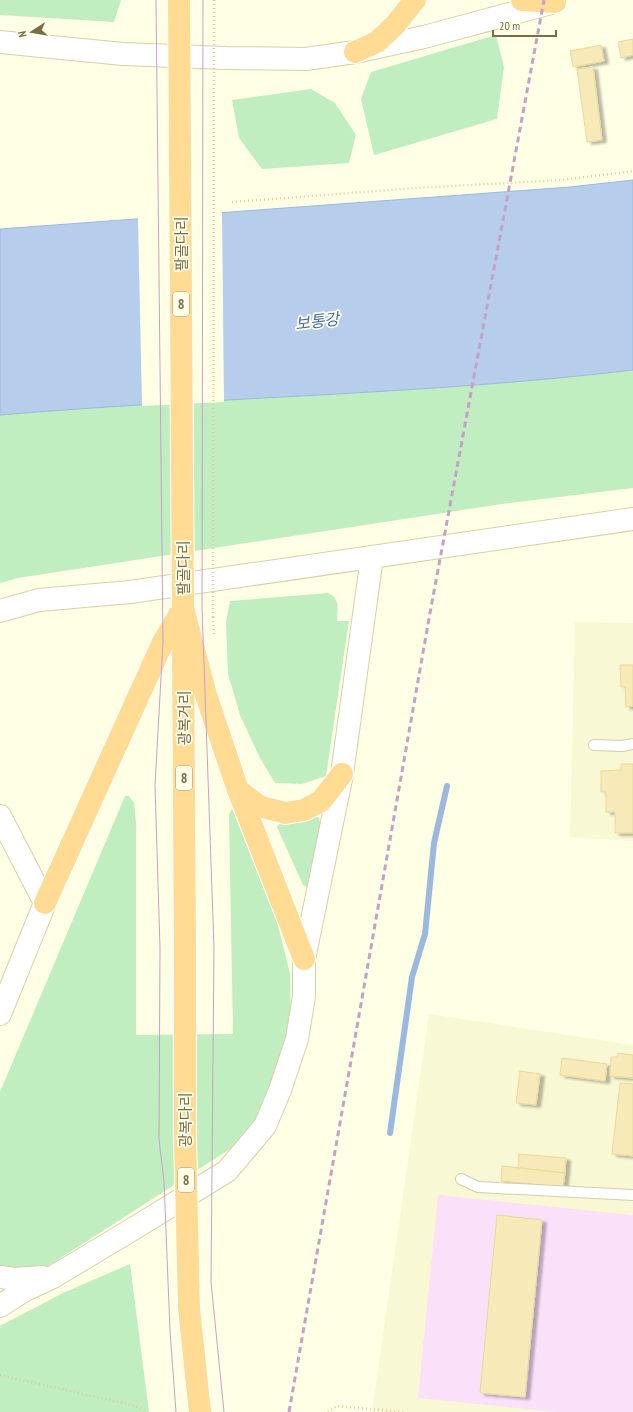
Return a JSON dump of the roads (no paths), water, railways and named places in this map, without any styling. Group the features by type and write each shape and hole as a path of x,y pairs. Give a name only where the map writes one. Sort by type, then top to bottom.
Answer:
{"highway":[{"name":"팔골다리","path":"179,0 183,608"},
{"path":"355,52 377,42 395,25 415,0"},
{"path":"522,0 558,1"},
{"path":"183,608 206,695 238,790 304,959"},
{"path":"45,903 163,642 183,608"},
{"name":"광복거리","path":"183,608 185,948"},
{"path":"238,790 259,806 285,813 304,810 321,801 342,774"},
{"name":"광복다리","path":"185,948 185,1138 189,1308 200,1412"}],"main road":[{"path":"0,42 123,54 306,59 355,52 424,37 558,1"},
{"path":"0,611 39,600 130,592 633,519"},
{"path":"0,1306 25,1290 53,1277 227,1171 265,1126 280,1090 297,1039 304,996 304,959 342,774 372,557"},
{"path":"0,816 45,903 0,1014"},
{"path":"0,1277 15,1279 53,1277"}],"lane":[{"path":"594,745 622,746 633,744"},
{"path":"461,1179 478,1187 633,1195"}],"water":[{"name":"보통강","path":"633,180 633,370 475,385 0,415 0,229 570,187"}],"waterway":[{"path":"390,1133 412,977 425,934 434,843 447,786"}],"tram line":[{"path":"156,0 163,642 155,785 160,948 159,1140 164,1181 170,1331 176,1412"},
{"path":"203,0 202,607 214,948 211,1282 224,1412"}],"railway":[{"path":"289,1412 430,613 544,0"}]}
